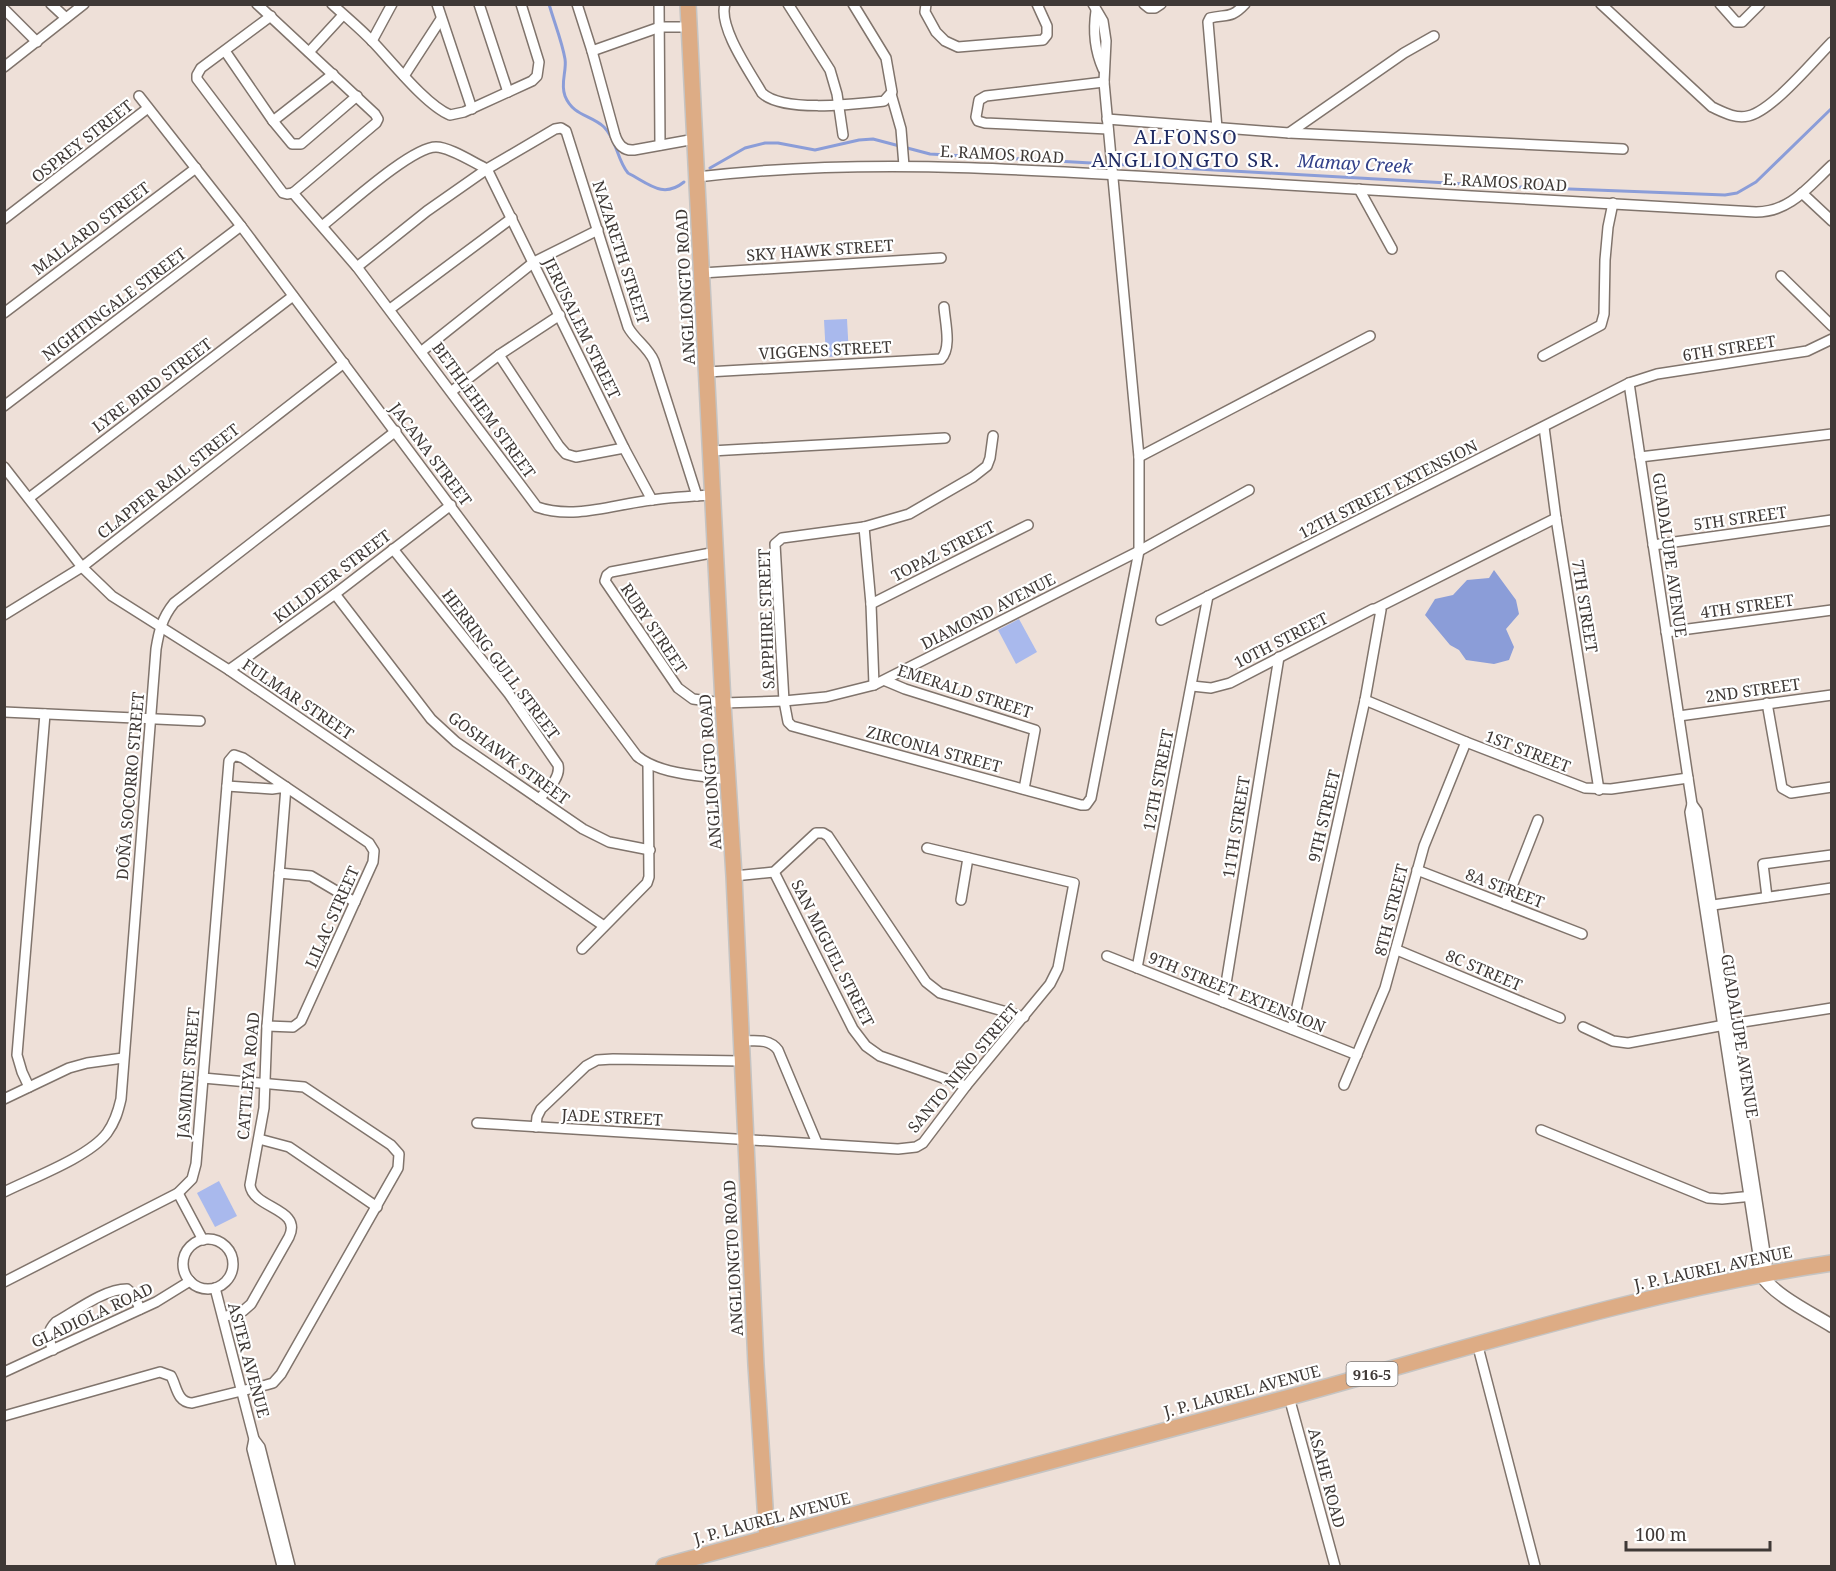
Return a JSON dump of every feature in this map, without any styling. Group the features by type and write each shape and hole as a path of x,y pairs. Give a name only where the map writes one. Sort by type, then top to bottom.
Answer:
{"main road":[{"name":"ANGLIONGTO ROAD","path":"688,4 691,27 723,703 734,876 756,1365 767,1538"},
{"name":"J. P. LAUREL AVENUE","path":"664,1566 1289,1397 1477,1343 1685,1291 1832,1263"}],"street":[{"path":"51,4 66,18"},
{"path":"5,66 84,4"},
{"path":"257,4 357,96 378,119 293,193"},
{"path":"372,41 392,4"},
{"path":"437,4 468,110"},
{"path":"479,4 508,92"},
{"path":"309,52 339,9 404,76 442,112 450,115 468,110 531,81 537,76 539,63 521,4"},
{"path":"577,4 615,135 621,146 626,150 634,150 695,139"},
{"path":"659,4 660,145"},
{"path":"725,4 724,15 729,34 767,98 787,104 839,105 884,101 891,93"},
{"path":"788,4 830,70 839,105 843,135"},
{"path":"852,4 886,58 891,93 902,129 904,166"},
{"path":"926,4 925,12 933,27 945,42 958,47 1043,40 1047,35 1047,26 1037,4"},
{"path":"1146,6 1155,9 1161,4"},
{"path":"1217,128 1208,22 1215,16 1235,15 1245,4"},
{"path":"1602,4 1712,107 1725,114 1746,117 1755,114 1772,102 1832,42"},
{"path":"1720,4 1736,22 1742,22 1760,4"},
{"path":"1095,8 1098,57 1103,69 1139,457 1139,551"},
{"path":"4,9 38,42"},
{"path":"271,16 225,51 289,142 298,145 357,96"},
{"path":"404,76 441,19"},
{"path":"592,51 660,27 691,27"},
{"path":"1289,133 1404,53 1434,36"},
{"name":"BETHLEHEM STREET","path":"225,51 201,68 196,75 198,83 283,193 293,193 357,267 537,507 551,512 568,513 652,500 713,495"},
{"path":"273,121 333,74"},
{"path":"1104,82 986,96 979,100 976,117 978,121 985,123 1217,128 1623,149"},
{"name":"JACANA STREET","path":"139,96 241,226 629,746 648,764"},
{"name":"OSPREY STREET","path":"4,219 148,108"},
{"name":"NAZARETH STREET","path":"487,169 555,129 561,128 566,131 628,327 651,354 654,361 697,496"},
{"path":"322,226 396,168 426,149 437,147 487,169 357,267"},
{"name":"E. RAMOS ROAD","path":"697,177 770,169 904,166 1112,166 1359,189 1766,212 1786,206 1832,165"},
{"name":"MALLARD STREET","path":"4,313 196,168"},
{"name":"JERUSALEM STREET","path":"487,169 624,448 652,500"},
{"path":"1359,189 1392,249"},
{"path":"1802,193 1832,221"},
{"path":"1544,356 1601,325 1604,314 1606,243 1612,203"},
{"path":"390,309 512,218"},
{"name":"NIGHTINGALE STREET","path":"4,406 241,226"},
{"path":"422,351 534,262 598,230"},
{"name":"SKY HAWK STREET","path":"702,273 941,258"},
{"path":"1781,276 1832,326"},
{"name":"LYRE BIRD STREET","path":"28,498 293,296"},
{"name":"VIGGENS STREET","path":"707,372 928,360 944,357 947,344 944,307"},
{"path":"452,391 499,355 560,315"},
{"path":"1139,457 1370,336"},
{"name":"6TH STREET","path":"1629,383 1657,374 1807,351 1832,339"},
{"path":"499,355 566,454 576,458 624,448"},
{"name":"CLAPPER RAIL STREET","path":"4,615 81,567 344,363"},
{"name":"12TH STREET EXTENSION","path":"1161,620 1629,383"},
{"name":"GUADALUPE AVENUE","path":"1629,383 1692,804 1690,812 1698,842 1767,1277"},
{"name":"7TH STREET","path":"1544,427 1599,790"},
{"name":"DOÑA SOCORRO STREET","path":"4,1192 92,1148 106,1135 117,1118 121,1099 151,719 160,627 166,613 174,603 396,432"},
{"path":"1640,457 1832,434"},
{"name":"SAPPHIRE STREET","path":"784,701 775,544 782,538 864,527 909,514 973,477 987,466 993,436"},
{"path":"711,451 945,438"},
{"name":"FULMAR STREET","path":"4,466 81,567 112,596 230,670 604,926"},
{"name":"DIAMOND AVENUE","path":"723,703 826,697 886,681 934,654 1139,551 1249,490"},
{"name":"KILLDEER STREET","path":"230,670 335,594 451,505"},
{"name":"10TH STREET","path":"1192,686 1210,688 1221,686 1379,609 1556,518"},
{"name":"5TH STREET","path":"1653,545 1832,520"},
{"name":"TOPAZ STREET","path":"871,604 1028,525"},
{"path":"864,527 871,604 874,685"},
{"name":"HERRING GULL STREET","path":"393,549 508,694 558,765 559,772 556,778 539,799"},
{"name":"ZIRCONIA STREET","path":"784,701 788,722 792,726 1082,805 1086,804 1091,798 1139,551"},
{"name":"RUBY STREET","path":"716,552 611,572 607,575 606,581 678,688 693,699 723,703"},
{"name":"GOSHAWK STREET","path":"335,594 430,719 456,742 583,829 609,842 650,850"},
{"name":"12TH STREET","path":"1137,968 1208,596"},
{"name":"9TH STREET","path":"1292,1029 1365,700 1379,609"},
{"name":"4TH STREET","path":"1666,632 1832,610"},
{"name":"11TH STREET","path":"1223,1002 1279,657"},
{"name":"EMERALD STREET","path":"886,681 1035,730 1024,789"},
{"name":"2ND STREET","path":"1679,716 1832,695"},
{"name":"1ST STREET","path":"1365,700 1572,784 1599,790 1688,778"},
{"path":"1767,703 1782,788 1791,793 1832,787"},
{"path":"4,712 200,721"},
{"path":"29,1087 18,1063 17,1055 45,714"},
{"name":"8TH STREET","path":"1344,1085 1385,988 1424,846 1466,742"},
{"name":"JASMINE STREET","path":"4,1282 178,1193 189,1184 194,1173 231,756"},
{"name":"LILAC STREET","path":"231,756 241,756 372,847 375,857 301,1021 293,1027 267,1026"},
{"path":"582,949 647,883 650,850 648,764 729,780"},
{"path":"227,786 272,789 286,787"},
{"name":"CATTLEYA ROAD","path":"222,1317 243,1311 251,1304 292,1232 287,1216 258,1198 251,1190 265,1083 267,1026 286,787"},
{"path":"1505,904 1538,820"},
{"path":"734,876 774,872 816,833 823,833 828,836 926,982 940,993 1024,1017"},
{"path":"927,848 968,858 960,900"},
{"path":"1767,897 1763,864 1832,855"},
{"name":"SANTO NIÑO STREET","path":"746,1139 898,1149 916,1147 923,1143 966,1086 1024,1017 1055,976 1074,883 968,858"},
{"name":"8A STREET","path":"1417,870 1582,934"},
{"name":"SAN MIGUEL STREET","path":"774,872 853,1029 866,1046 880,1056 966,1086"},
{"path":"279,873 311,876 355,902"},
{"path":"1708,906 1832,888"},
{"name":"8C STREET","path":"1397,950 1560,1018"},
{"name":"9TH STREET EXTENSION","path":"1107,956 1357,1055"},
{"path":"1583,1027 1613,1041 1628,1043 1726,1024 1832,1008"},
{"path":"742,1041 766,1041 778,1050 817,1143"},
{"path":"4,1099 69,1068 123,1058"},
{"path":"536,1127 541,1109 586,1066 597,1060 742,1061"},
{"path":"4,1416 160,1372 171,1376 181,1398 187,1403 266,1386 277,1379 377,1207 400,1159 391,1145 310,1090 298,1086 203,1078"},
{"name":"JADE STREET","path":"477,1124 746,1139"},
{"path":"1541,1130 1708,1198 1753,1196"},
{"path":"259,1139 289,1147 377,1207"},
{"path":"178,1193 203,1240"},
{"path":"203,1240 218,1242 231,1256 232,1267 229,1276 215,1288 202,1288 190,1281 183,1269 185,1255 194,1244 203,1240"},
{"path":"1767,1277 1832,1326"},
{"name":"GLADIOLA ROAD","path":"4,1372 140,1310 190,1281"},
{"name":"ASTER AVENUE","path":"215,1288 254,1439 260,1447 260,1464 277,1529 290,1566"},
{"path":"52,1350 48,1338 50,1328 56,1322 106,1294 127,1289 134,1295 140,1310"},
{"path":"1477,1343 1535,1566"},
{"name":"ASAHE ROAD","path":"1289,1397 1335,1566"},
{"name":"ASTER AVENUE","path":"277,1529 282,1566"}],"shaded area":[{"path":"847,319 849,356 826,357 824,320"},
{"path":"1494,570 1516,600 1519,614 1506,629 1514,647 1509,660 1494,664 1466,660 1425,615 1435,599 1453,595 1467,580 1489,578"},
{"path":"1019,619 1037,652 1016,664 998,630"},
{"path":"219,1181 237,1216 215,1227 197,1193"}],"waterway":[{"name":"Mamay Creek","path":"549,4 565,59 563,86 568,103 604,127 612,138 628,173 663,190 676,187 684,182"},
{"name":"Mamay Creek","path":"710,168 745,148 765,143 778,143 815,150 873,139 930,154 1519,187 1725,195 1737,193 1756,182 1832,108"}],"district":[{"name":"ALFONSO ANGLIONGTO SR.","path":"1186,148"}]}
